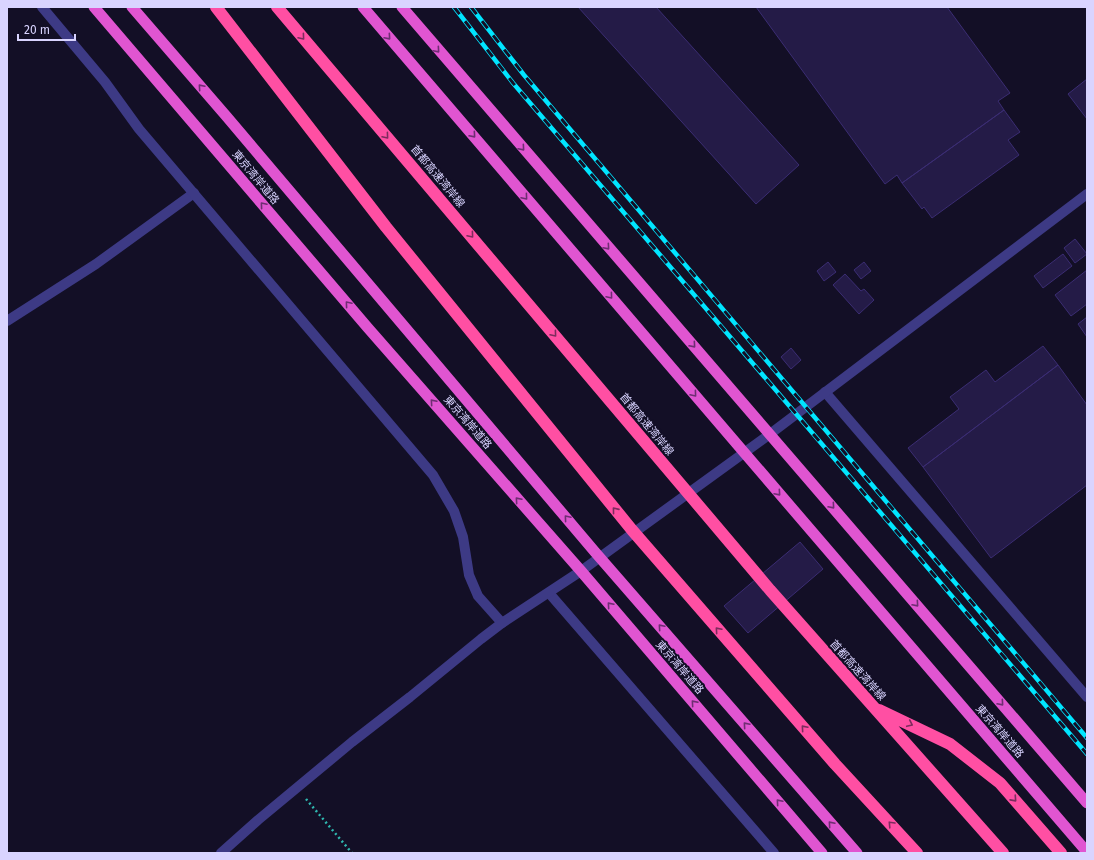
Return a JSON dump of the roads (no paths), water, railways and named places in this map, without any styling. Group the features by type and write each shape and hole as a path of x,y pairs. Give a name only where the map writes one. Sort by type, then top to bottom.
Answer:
{"highway":[{"name":"東京湾岸道路","path":"94,7 368,328 581,571 822,853"},
{"name":"東京湾岸道路","path":"132,7 590,546 857,853"},
{"path":"216,7 386,227 632,530 835,764 917,853"},
{"name":"首都高速湾岸線","path":"277,7 770,590 1003,853"},
{"name":"東京湾岸道路","path":"363,7 1087,852"},
{"name":"東京湾岸道路","path":"402,7 1087,803"},
{"path":"874,708 950,744 1000,783 1061,853"}],"street":[{"path":"42,7 105,82 139,129 433,475 454,511 463,537 469,575 478,596 502,623"},
{"path":"7,321 96,264 194,193"},
{"path":"221,853 352,742 502,623 581,571 770,434 1087,194"},
{"path":"825,392 1087,697"},
{"path":"549,593 774,853"}],"railway":[{"path":"454,7 513,83 1087,754"},
{"path":"471,7 524,75 1087,738"}]}
